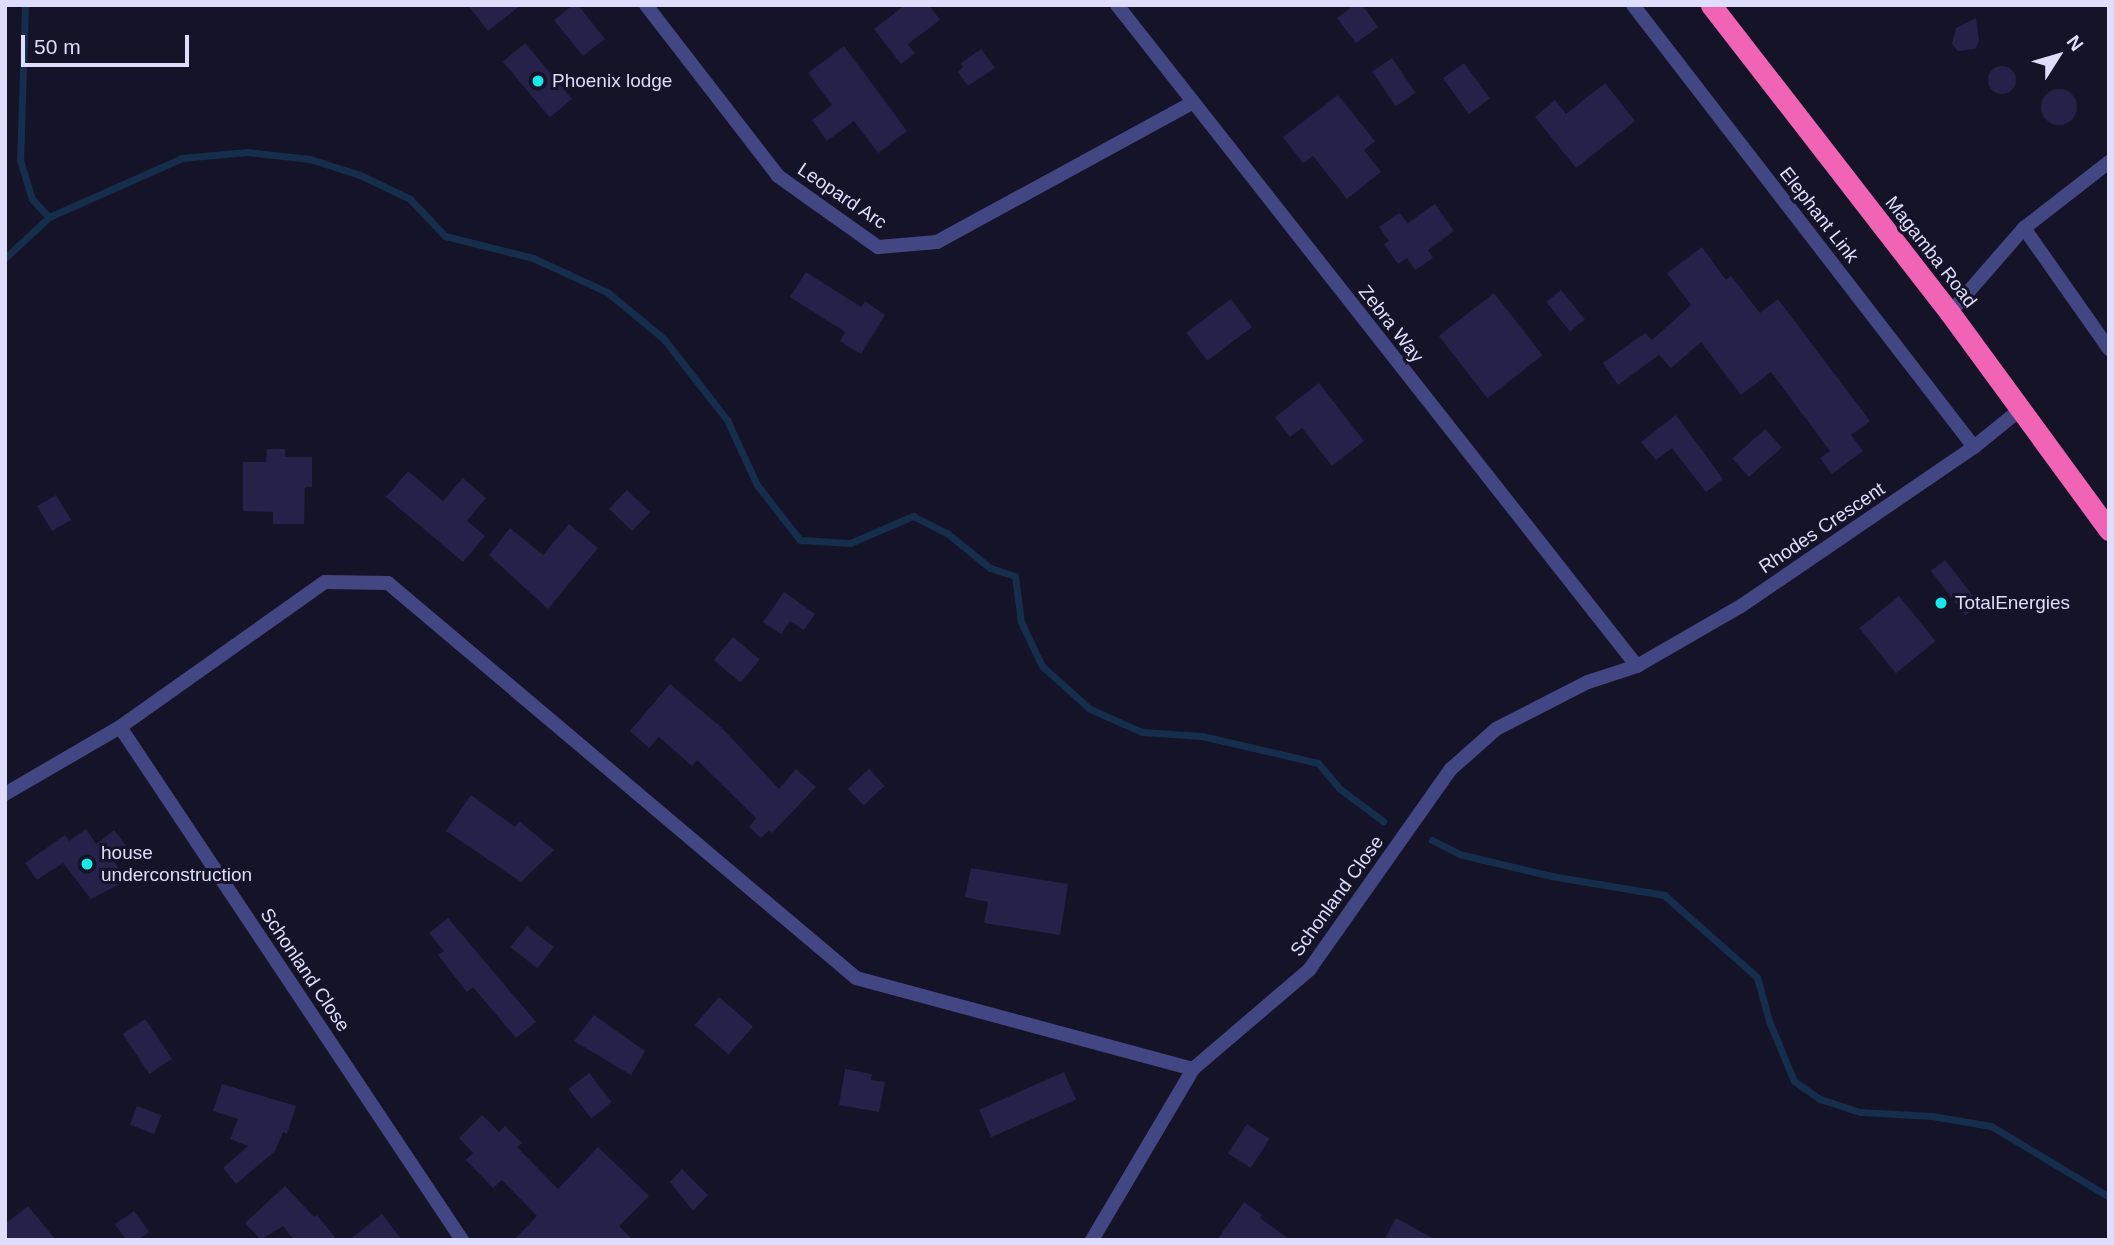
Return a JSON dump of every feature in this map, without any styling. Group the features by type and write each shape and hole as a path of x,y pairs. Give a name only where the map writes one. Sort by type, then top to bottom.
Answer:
{"highway":[{"name":"Magamba Road","path":"1711,5 1950,313 2109,530"}],"street":[{"name":"Leopard Arc","path":"646,5 778,176 878,247 937,242 1192,103"},
{"name":"Zebra Way","path":"1117,5 1637,666"},
{"name":"Elephant Link","path":"1633,5 1974,447"},
{"path":"1950,313 2024,228 2109,162"},
{"path":"2024,228 2109,349"},
{"name":"Rhodes Crescent","path":"1637,666 1741,606 1974,447 2021,409"},
{"path":"5,794 120,727 325,582 388,583 856,978 1193,1069"},
{"name":"Schonland Close","path":"1092,1240 1193,1069 1309,970 1451,769 1496,729 1588,682 1637,666"},
{"name":"Schonland Close","path":"120,727 462,1240"}],"building":[{"path":"468,5 521,5 488,31"},
{"path":"573,5 578,5 605,39 583,56 554,20"},
{"path":"905,5 929,5 940,20 908,44 915,53 901,64 874,29"},
{"path":"1354,5 1362,5 1378,27 1356,43 1337,18"},
{"path":"1976,18 1979,41 1975,49 1958,51 1952,44 1956,28"},
{"name":"Phoenix lodge","path":"525,43 572,99 550,118 503,62"},
{"path":"844,46 907,131 878,153 854,121 827,141 812,120 832,105 808,73"},
{"path":"981,49 995,68 968,86 958,72 963,67 961,63"},
{"path":"1392,58 1415,93 1396,106 1372,71"},
{"path":"1464,63 1490,99 1469,114 1443,78"},
{"path":"2002,66 2012,70 2016,80 2012,90 2002,94 1992,90 1988,80 1992,70"},
{"path":"1605,83 1635,121 1576,168 1535,117 1555,100 1566,114"},
{"path":"2059,89 2072,94 2077,107 2072,120 2059,125 2046,120 2041,107 2046,94"},
{"path":"1338,95 1375,141 1364,150 1381,172 1347,199 1313,156 1303,163 1283,137"},
{"path":"1435,204 1454,231 1428,250 1433,258 1415,270 1407,258 1398,264 1384,244 1389,241 1379,227 1399,213 1408,223"},
{"path":"1702,247 1726,280 1731,276 1760,313 1778,299 1870,421 1851,435 1863,451 1832,474 1820,458 1830,451 1771,372 1741,395 1701,342 1671,368 1659,355 1618,385 1603,363 1645,333 1652,340 1691,305 1667,273"},
{"path":"806,272 861,307 865,301 885,315 861,354 840,341 845,332 790,297"},
{"path":"1561,290 1585,320 1570,331 1546,302"},
{"path":"1494,293 1543,355 1487,398 1439,336"},
{"path":"1231,299 1252,327 1207,361 1186,333"},
{"path":"1319,383 1364,441 1332,466 1302,428 1290,437 1275,417"},
{"path":"1676,415 1723,479 1706,492 1672,448 1656,460 1641,442"},
{"path":"1765,429 1782,448 1749,477 1732,458"},
{"path":"267,449 285,449 285,457 312,457 312,487 305,487 304,524 273,524 273,512 243,511 243,462 266,462"},
{"path":"408,471 443,501 463,478 486,498 467,521 485,536 463,562 386,497"},
{"path":"627,490 650,512 632,531 609,509"},
{"path":"56,495 71,520 52,531 37,506"},
{"path":"569,524 598,548 548,609 489,555 510,528 543,555"},
{"path":"1945,560 1979,604 1965,615 1931,571"},
{"path":"784,592 815,614 804,630 790,621 781,634 763,622"},
{"path":"1899,596 1936,641 1896,673 1859,628"},
{"path":"733,637 760,659 741,682 714,660"},
{"path":"670,684 723,729 779,789 796,769 816,787 772,833 769,830 761,838 749,827 756,818 697,760 692,766 659,737 649,748 630,731"},
{"path":"869,769 885,786 863,806 848,789"},
{"path":"471,795 515,827 519,821 554,850 521,882 446,831"},
{"name":"house underconstruction","path":"86,829 96,844 114,830 128,848 113,860 127,880 91,899 63,863 37,880 25,863 65,835 69,841"},
{"path":"971,868 1068,884 1060,935 984,923 988,902 965,897"},
{"path":"448,918 536,1022 516,1038 473,987 467,992 438,955 444,951 429,933"},
{"path":"527,926 554,947 537,968 510,947"},
{"path":"719,997 753,1027 729,1054 695,1025"},
{"path":"594,1015 645,1051 631,1075 574,1041"},
{"path":"145,1019 172,1059 149,1074 123,1034"},
{"path":"845,1069 872,1074 871,1080 885,1082 879,1112 839,1105"},
{"path":"1064,1072 1076,1099 991,1137 979,1110"},
{"path":"589,1073 612,1102 591,1118 569,1089"},
{"path":"222,1084 296,1106 287,1134 283,1132 275,1151 236,1184 223,1168 248,1146 230,1139 238,1119 213,1111"},
{"path":"137,1106 161,1115 154,1134 130,1125"},
{"path":"482,1115 499,1132 505,1126 522,1143 517,1147 558,1189 598,1147 649,1196 619,1226 633,1240 514,1240 537,1216 502,1180 493,1188 466,1160 473,1153 459,1138"},
{"path":"1247,1124 1270,1139 1251,1168 1228,1153"},
{"path":"682,1169 708,1195 693,1211 670,1182"},
{"path":"285,1186 314,1217 317,1215 337,1240 294,1240 283,1226 261,1240 245,1223"},
{"path":"1244,1202 1262,1215 1260,1218 1290,1240 1217,1240"},
{"path":"28,1206 56,1240 5,1240 5,1224"},
{"path":"134,1211 149,1232 137,1240 126,1240 115,1224"},
{"path":"382,1214 402,1240 349,1240"},
{"path":"1396,1218 1436,1240 1384,1240"}],"waterway":[{"path":"25,5 20,160 32,199 49,217"},
{"path":"5,258 49,217 182,158 247,152 310,159 360,175 410,199 445,236 533,258 607,292 664,339 727,420 757,485 800,540 850,543 913,516 947,533 990,568 1015,576 1021,622 1042,666 1090,709 1142,732 1202,736 1318,763 1340,789 1383,821"},
{"path":"1432,840 1459,854 1551,876 1664,895 1757,977 1769,1021 1794,1081 1820,1099 1860,1112 1932,1116 1991,1126 2109,1197"}],"place":[{"name":"Phoenix lodge","path":"538,81"},
{"name":"TotalEnergies","path":"1941,603"},
{"name":"house underconstruction","path":"87,864"}]}
